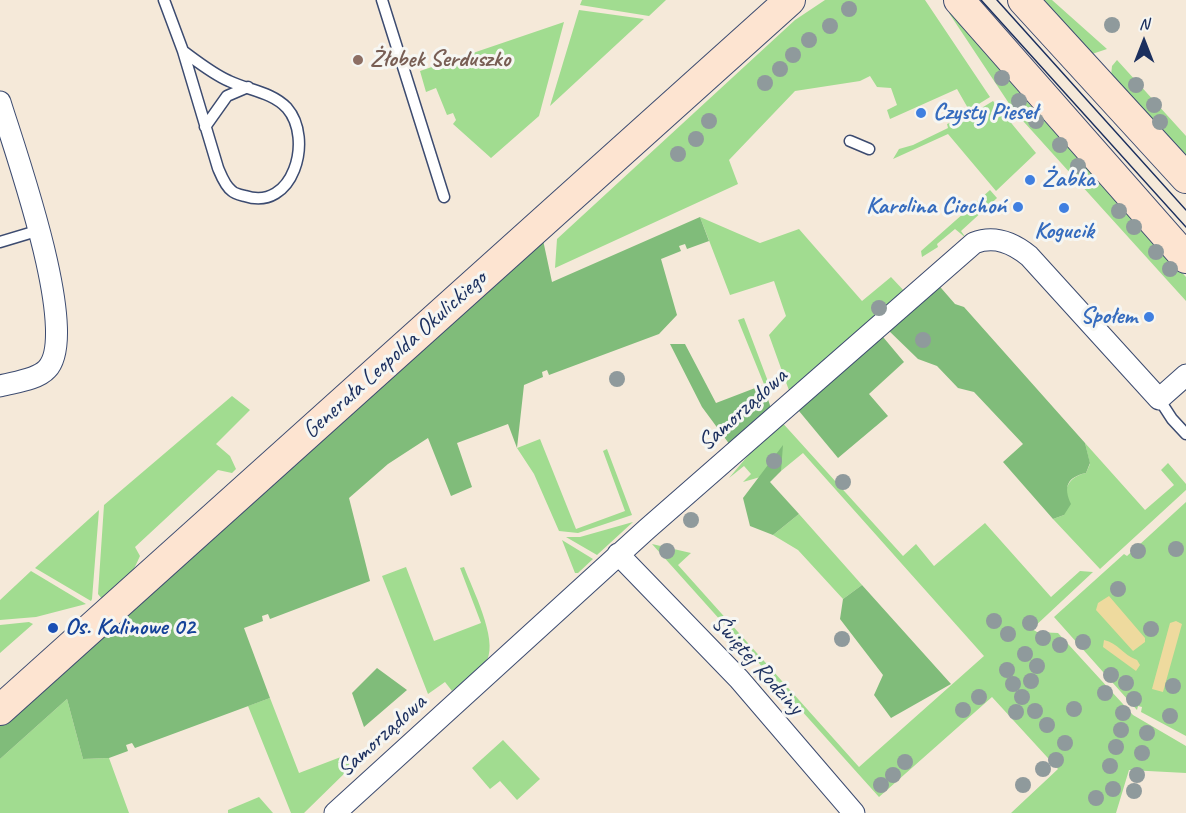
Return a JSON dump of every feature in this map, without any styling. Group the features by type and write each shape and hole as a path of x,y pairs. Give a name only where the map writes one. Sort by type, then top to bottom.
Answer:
{"main road":[{"name":"Generała Leopolda Okulickiego","path":"0,710 790,0"},
{"path":"959,0 1186,258"},
{"path":"1023,0 1186,178"},
{"path":"1052,106 1090,73"}],"street":[{"path":"0,102 50,269 56,328 55,352 48,368 39,374 0,386"},
{"name":"Samorządowa","path":"335,813 618,554 956,256 979,241 1006,242 1029,256 1159,399"},
{"path":"1159,399 1186,375"},
{"name":"Świętej Rodziny","path":"618,554 738,680 854,813"}],"lane":[{"path":"164,0 183,51 218,168 232,192 264,199 279,191 292,177 299,157 299,135 293,118 281,103 219,76 183,51"},
{"path":"382,0 444,197"},
{"path":"205,127 226,96 248,87"},
{"path":"850,141 868,149"},
{"path":"0,242 40,230"},
{"path":"1159,399 1172,419 1186,434"}],"green space":[{"path":"582,0 666,0 649,16 580,5"},
{"path":"825,0 925,0 990,97 969,110 957,89 890,119 887,110 897,105 891,88 877,87 870,76 860,81 795,91 729,160 738,184 555,268 557,239 795,20"},
{"path":"1040,0 1052,0 1107,49 1092,54"},
{"path":"579,10 644,19 550,106"},
{"path":"950,11 1030,105 1186,277 1186,301 1014,111 949,13"},
{"path":"564,22 539,116 491,158 453,124 456,120 453,113 447,115 436,88 426,92 420,71"},
{"path":"1117,60 1186,136 1186,159 1111,76 1112,66"},
{"path":"993,101 1036,153 996,191 948,134 893,159 899,149 913,145 948,128 947,124 952,122 954,125 972,118 970,115"},
{"path":"990,190 997,198 961,231 966,238 955,229 937,244 938,247 922,257 921,251"},
{"path":"700,217 760,243 799,229 862,301 891,277 907,294 791,396 769,335 786,316 774,281 730,295"},
{"path":"700,217 709,241 687,249 685,244 679,246 681,251 661,259 677,315 659,334 549,375 547,370 542,372 543,377 524,385 517,448 508,424 457,443 472,487 451,496 428,438 388,464 349,498 370,581 270,619 268,614 262,616 263,621 244,628 270,698 135,748 132,743 126,745 128,751 109,758 83,759 67,699 0,759 0,719 543,240 552,282"},
{"path":"935,281 955,304 964,307 1085,443 1090,463 1086,473 1075,477 1068,484 1067,493 1071,504 1064,515 1053,519 1003,462 1023,444 974,392 958,388 937,366 918,359 885,327"},
{"path":"744,318 772,392 768,394 738,320"},
{"path":"878,331 904,362 869,394 888,416 838,458 794,405"},
{"path":"670,344 685,344 716,403 763,385 772,411 730,445 702,407"},
{"path":"232,396 250,410 216,444 230,456 236,469 232,473 218,470 135,547 140,556 133,571 102,599 98,594 104,505"},
{"path":"779,419 903,556 916,544 934,566 985,523 1051,597 1080,571 1093,572 1032,629 1037,632 1058,633 1133,715 1186,746 1186,773 1129,770 1116,813 1011,813 1058,769 992,697 879,797 652,544 691,553 678,565 859,767 984,656 803,453 781,471 743,482 751,474 744,466 729,478"},
{"path":"540,439 576,529 625,511 603,451 607,449 632,515 578,533 559,531 534,474 517,448"},
{"path":"1085,443 1145,510 1174,485 1161,470 1168,463 1186,484 1186,490 1100,569 1053,519 1064,515 1065,494 1069,483 1078,475 1086,473 1090,464"},
{"path":"783,445 781,471 770,482 799,514 773,535 750,526 743,498"},
{"path":"1186,502 1186,736 1141,712 1142,707 1138,706 1137,710 1054,617 1124,554 1127,556"},
{"path":"99,510 92,599 91,601 35,568"},
{"path":"799,514 862,585 843,599 798,550 773,535"},
{"path":"633,522 597,555 566,537 580,537"},
{"path":"562,540 593,559 578,573 575,573"},
{"path":"406,567 434,641 481,623 460,568 464,567 478,600 489,640 487,660 476,673 452,691 445,682 428,694 382,576"},
{"path":"31,571 86,604 36,617 0,620 0,600"},
{"path":"862,585 951,684 891,718 874,695 883,675 840,619 843,599"},
{"path":"29,622 33,624 0,653 0,625"},
{"path":"377,668 407,690 364,727 352,693"},
{"path":"270,698 299,773 346,755 350,768 304,813 291,813 248,706"},
{"path":"67,699 83,759 109,758 129,813 0,813 0,759"},
{"path":"503,740 540,779 517,800 500,781 490,789 472,768"},
{"path":"259,797 273,813 228,813 228,810"}],"sand":[{"path":"1109,596 1145,638 1145,642 1133,651 1096,610 1098,603"},
{"path":"1176,621 1182,624 1163,692 1152,689 1170,623"},
{"path":"1104,640 1137,660 1140,665 1136,671 1103,647"}],"tram line":[{"path":"981,0 1186,227"},
{"path":"997,0 1186,210"}],"place":[{"name":"Żłobek Serduszko","path":"358,60"},
{"name":"Czysty Pieseł","path":"921,113"},
{"name":"Żabka","path":"1030,180"},
{"name":"Karolina Ciochoń","path":"1018,207"},
{"name":"Kogucik","path":"1064,208"},
{"name":"Społem","path":"1149,317"},
{"name":"Os. Kalinowe 02","path":"53,628"}]}
